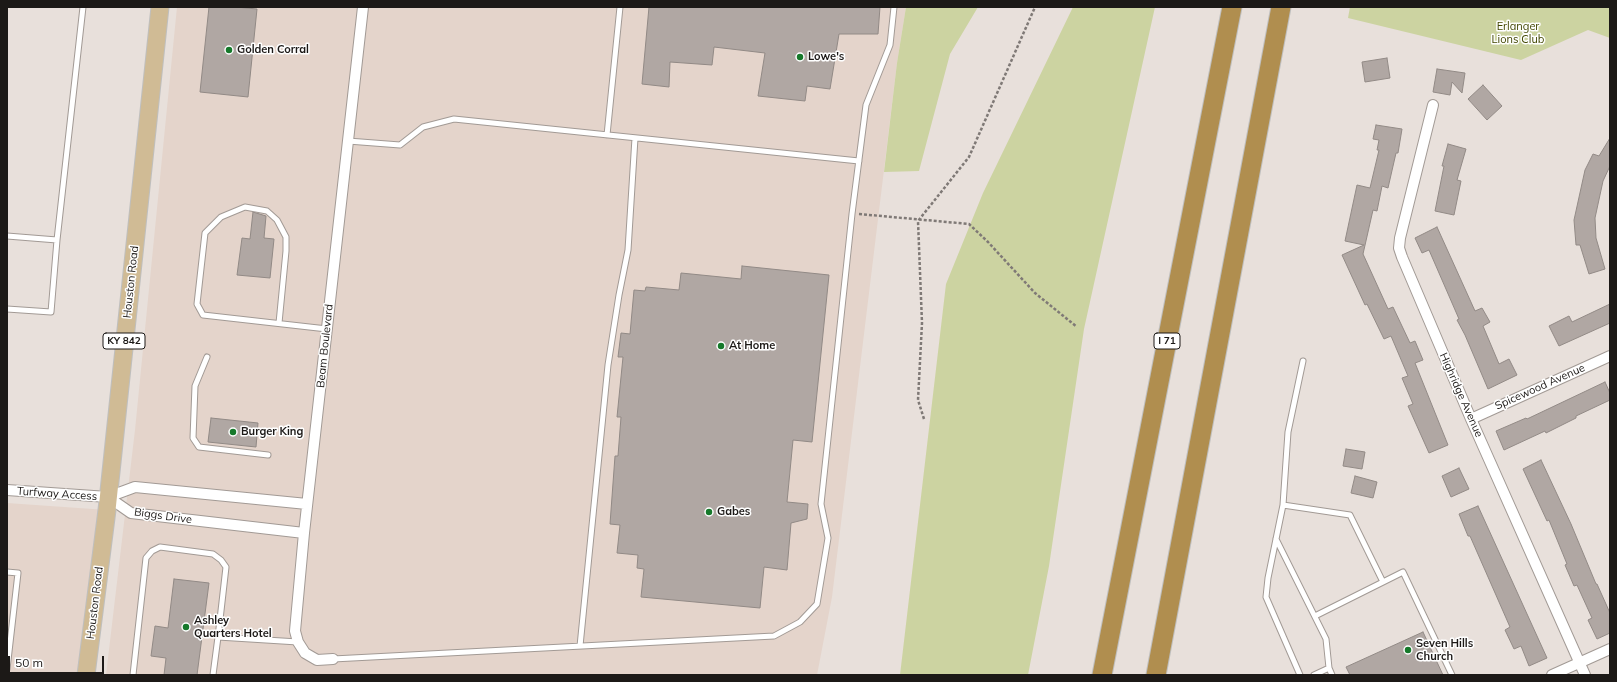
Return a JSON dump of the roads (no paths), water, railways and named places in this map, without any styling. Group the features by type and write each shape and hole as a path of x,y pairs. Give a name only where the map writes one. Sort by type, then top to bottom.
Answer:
{"highway":[{"name":"I 71","path":"1102,675 1232,7"},
{"path":"1156,675 1281,7"}],"main road":[{"name":"Houston Road","path":"86,675 108,497 160,7"}],"street":[{"name":"Beam Boulevard","path":"298,642 295,631 304,533 363,7"},
{"name":"Highridge Avenue","path":"1432,105 1400,238 1399,248 1407,272 1471,419 1585,675"},
{"name":"Spicewood Avenue","path":"1471,419 1610,356"},
{"path":"108,497 135,487 307,504"},
{"name":"Turfway Access","path":"7,490 108,497"},
{"name":"Biggs Drive","path":"108,497 132,513 304,533"},
{"path":"298,642 305,653 316,660 333,659"},
{"path":"1552,675 1610,649"}],"lane":[{"path":"7,309 51,312 57,240 83,7"},
{"path":"607,135 620,7"},
{"path":"333,659 774,636 800,622 817,604 828,538 821,504 852,214 866,105 890,45 894,7"},
{"path":"348,142 400,145 423,128 454,119 859,161"},
{"path":"580,646 608,365 628,250 635,138"},
{"path":"279,323 286,237 277,220 267,211 245,207 221,216 205,233 197,304 203,315 327,329"},
{"path":"7,236 57,240"},
{"path":"207,357 195,386 193,438 199,447 268,455"},
{"path":"1300,675 1266,596 1268,578 1283,505 1288,432 1303,361"},
{"path":"1283,505 1350,515 1383,582"},
{"path":"1276,539 1326,639 1329,668 1332,675"},
{"path":"133,675 146,558 152,551 160,547 213,554 221,560 226,567 213,675"},
{"path":"7,572 18,573 7,668"},
{"path":"1315,616 1403,572 1452,675"},
{"path":"218,637 298,642"},
{"path":"1314,675 1329,668"}],"place":[{"name":"Golden Corral","path":"229,50"},
{"name":"Lowe's","path":"800,57"},
{"name":"At Home","path":"721,346"},
{"name":"Burger King","path":"233,432"},
{"name":"Gabes","path":"709,512"},
{"name":"Ashley Quarters Hotel","path":"186,627"},
{"name":"Seven Hills Church","path":"1408,650"}],"park label":[{"name":"Erlanger Lions Club","path":"1518,33"}]}
